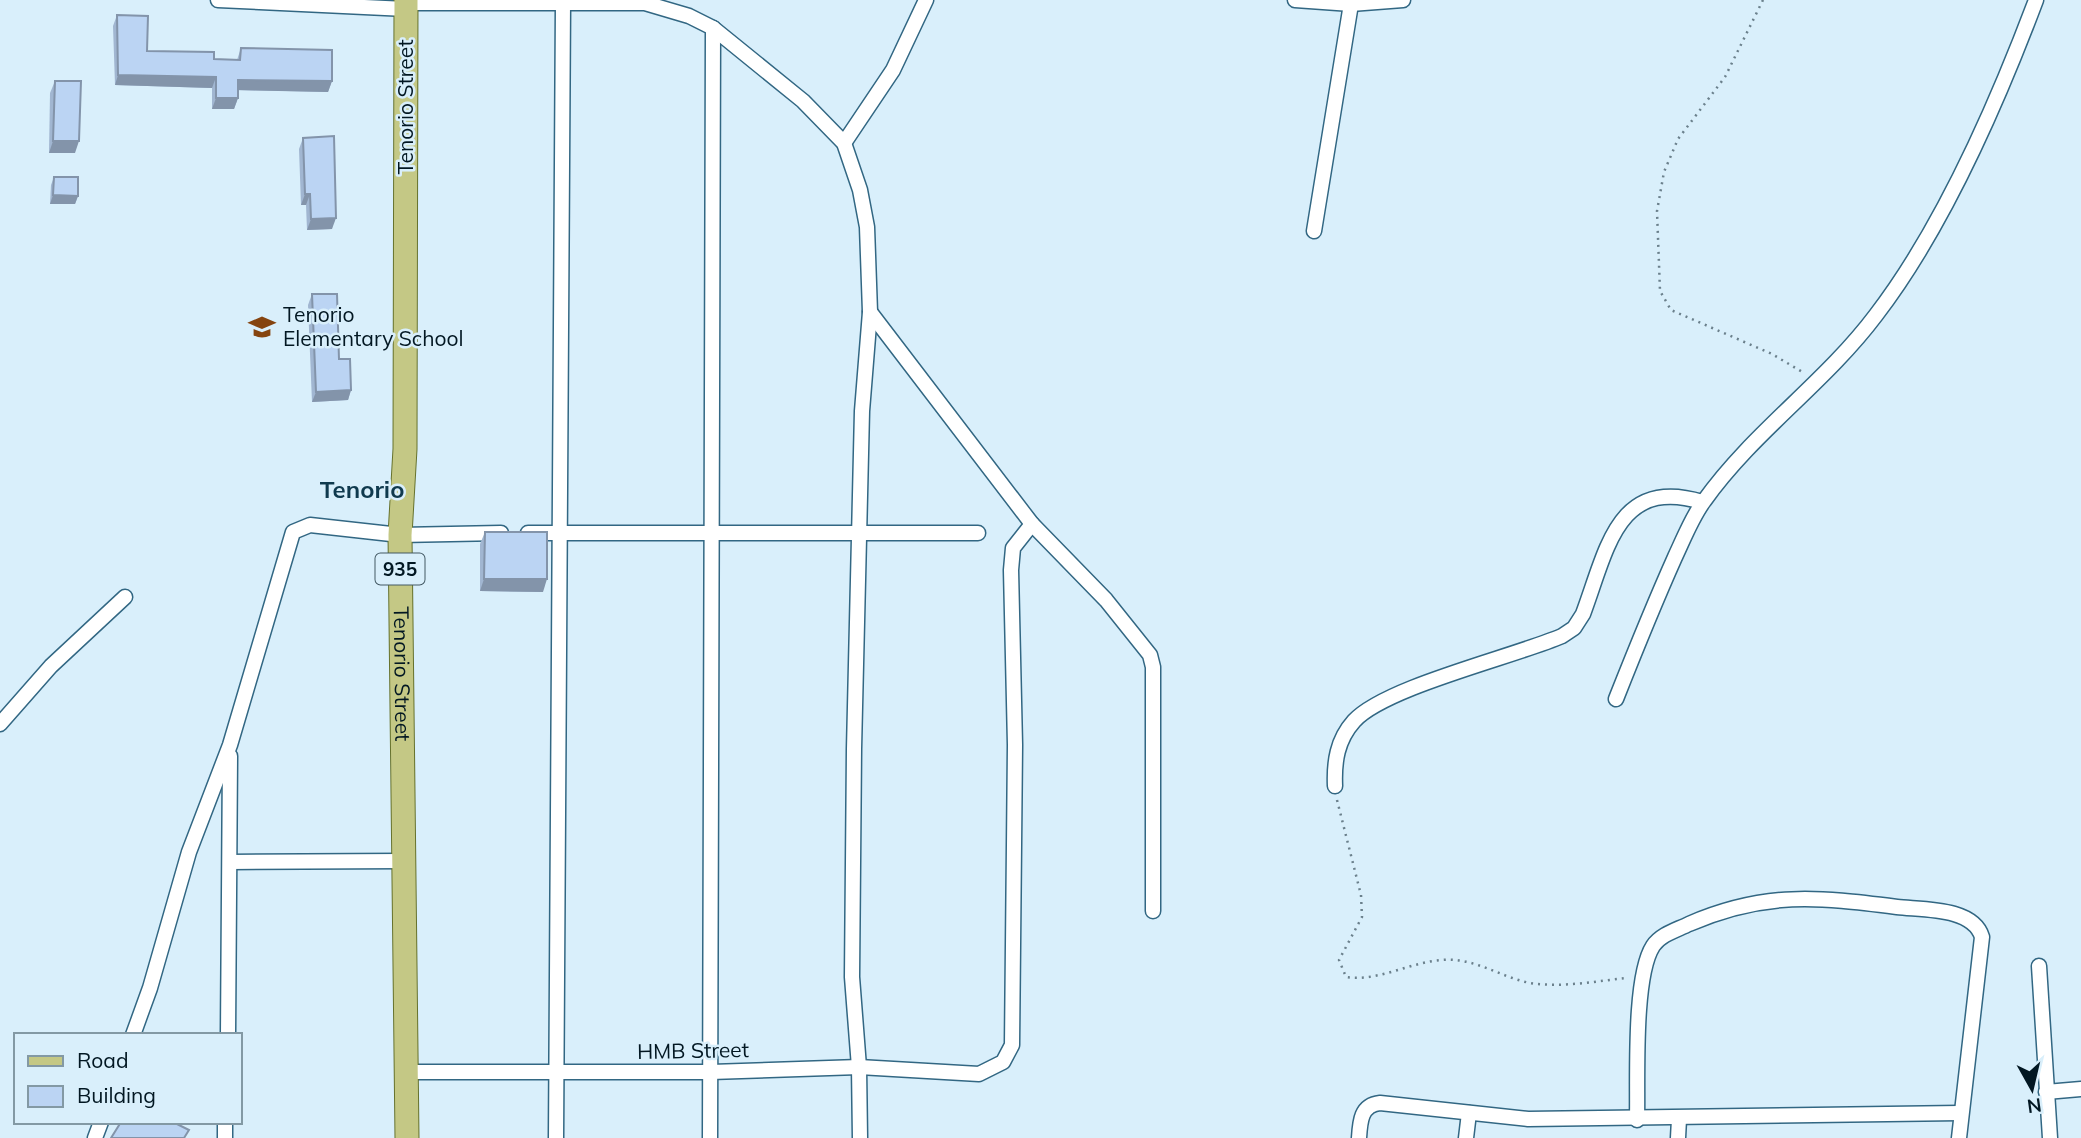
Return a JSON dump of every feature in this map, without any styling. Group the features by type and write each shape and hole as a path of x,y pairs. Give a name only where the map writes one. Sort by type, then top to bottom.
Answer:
{"main road":[{"name":"Tenorio Street","path":"406,4 405,449 400,535 407,1138"}],"street":[{"path":"218,0 406,4 539,1 645,3 689,16 713,28 803,101 844,143 860,190 867,227 870,312 858,533 852,978 859,1067 860,1138"},
{"path":"844,143 893,69 926,0"},
{"path":"1295,0 1351,4 1403,0"},
{"path":"1616,699 1663,583 1702,502 1726,473 1818,382 1877,314 1906,272 1992,105 2036,0"},
{"path":"556,1138 554,1073 563,2"},
{"path":"1314,231 1351,4"},
{"path":"710,1138 708,971 713,28"},
{"path":"870,312 1032,524 1106,600 1150,655 1153,667 1153,911"},
{"path":"1335,786 1334,762 1341,740 1355,720 1371,708 1401,694 1562,636 1574,628 1583,614 1619,524 1631,510 1646,499 1665,495 1702,502"},
{"path":"134,1033 150,988 189,852 230,746 293,531 310,524 400,535 978,533"},
{"name":"HMB Street","path":"407,1072 711,1072 859,1067 979,1073 1003,1062 1012,1045 1015,745 1011,570 1013,548 1032,524"},
{"path":"0,724 51,666 125,597"},
{"path":"228,1033 230,746"},
{"path":"230,862 404,861"},
{"path":"1637,1120 1644,976 1652,947 1665,936 1733,907 1816,897 1947,913 1970,921 1980,930 1982,937 1959,1138"},
{"path":"2039,966 2050,1138"},
{"path":"2046,1092 2081,1089"},
{"path":"1359,1138 1362,1118 1371,1104 1528,1119 1637,1120 1850,1113 1960,1113"},
{"path":"1466,1138 1469,1113"},
{"path":"1678,1138 1679,1119"}],"path":[{"path":"1763,0 1725,77 1678,139 1664,172 1657,211 1660,291 1671,310 1772,354 1818,382"},
{"path":"1335,786 1341,823 1361,895 1362,917 1339,960 1346,977 1360,979 1410,965 1442,960 1460,960 1504,976 1560,985 1644,976"}],"building":[{"path":"117,15 148,16 147,51 214,52 214,59 240,60 241,48 332,50 332,81 238,80 238,98 216,98 216,77 118,75"},
{"path":"55,81 81,81 79,141 53,141"},
{"path":"334,136 336,218 311,219 310,194 305,194 303,138"},
{"path":"54,177 78,177 78,196 53,195"},
{"path":"312,294 337,294 339,359 350,359 351,390 316,392"},
{"path":"485,532 547,532 547,579 484,579"},
{"path":"120,1124 177,1124 189,1130 184,1138 111,1138"}],"place":[{"name":"Tenorio Elementary School","path":"262,327"}],"district":[{"name":"Tenorio","path":"362,490"}]}
